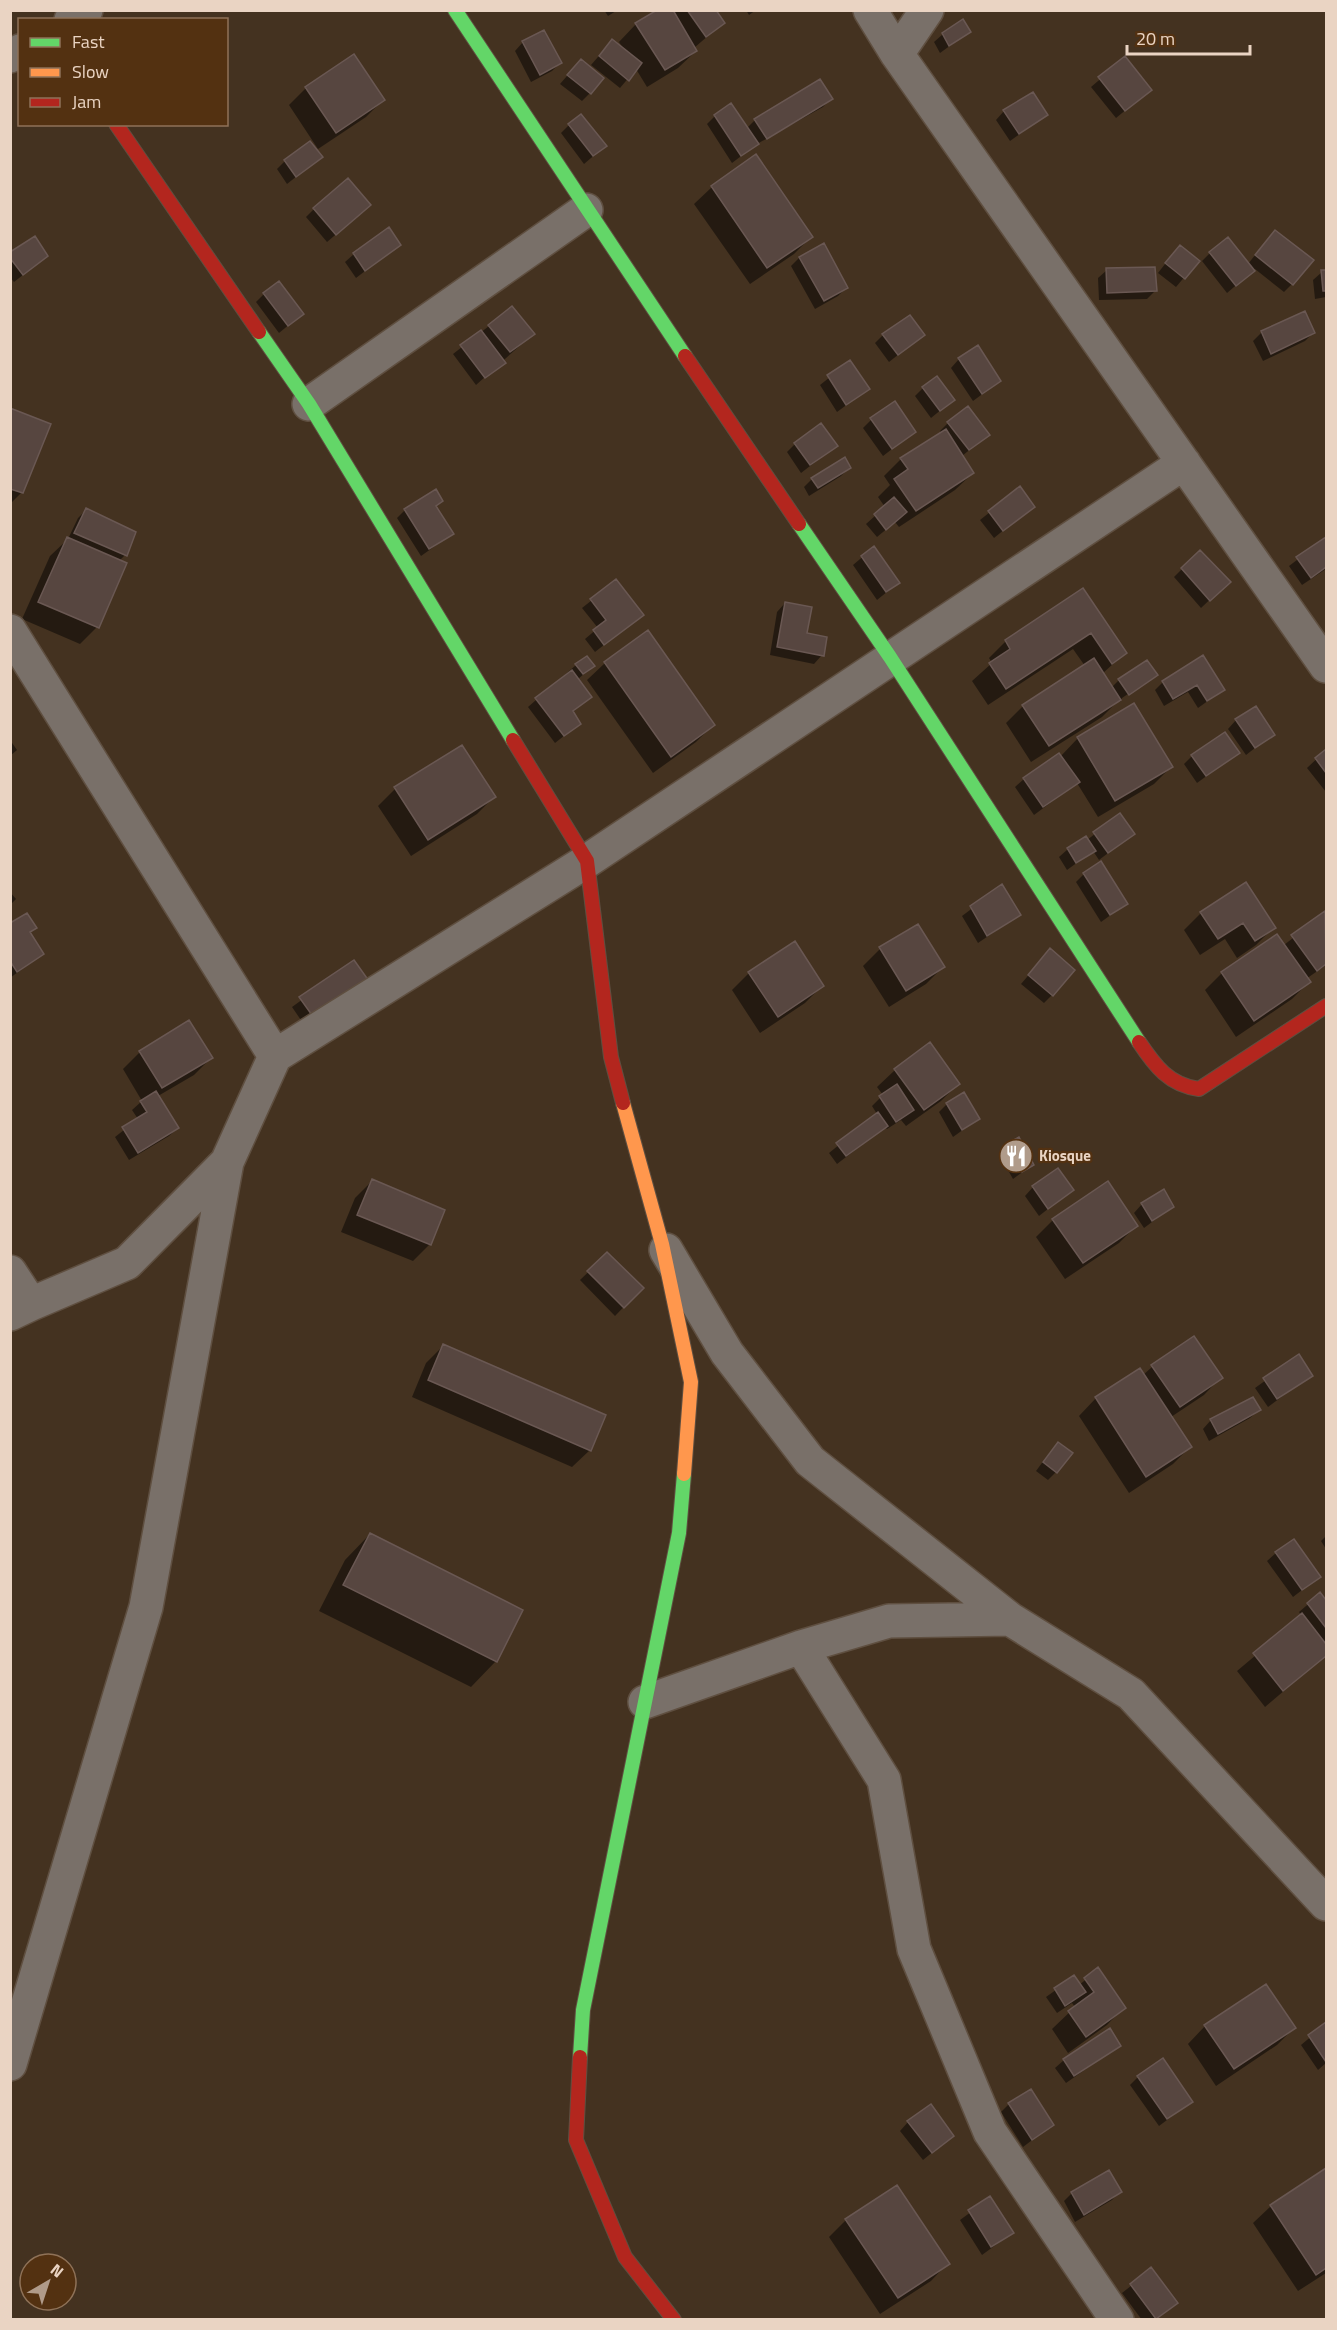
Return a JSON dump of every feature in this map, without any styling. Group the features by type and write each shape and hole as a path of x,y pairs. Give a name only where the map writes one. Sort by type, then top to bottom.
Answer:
{"street":[{"path":"455,10 586,210 890,657 1157,1069 1183,1087 1199,1089 1326,1006"},
{"path":"870,10 897,54 1326,666"},
{"path":"897,54 927,10"},
{"path":"117,126 309,405 587,861 611,1057 662,1244 691,1382 679,1533 584,2010 576,2140 625,2257 674,2319"},
{"path":"309,405 586,210"},
{"path":"10,2064 146,1607 227,1162 275,1056 587,861 1184,463"},
{"path":"10,631 275,1056"},
{"path":"10,1272 21,1309 127,1263 227,1162"},
{"path":"662,1244 727,1353 810,1461 1010,1619 1131,1694 1326,1904"},
{"path":"645,1702 801,1647 889,1621 1010,1619"},
{"path":"801,1647 884,1780 914,1949 990,2132 1117,2319"}],"building":[{"path":"657,10 673,10 697,51 665,70 635,23"},
{"path":"687,10 716,10 725,23 706,37"},
{"path":"963,19 971,32 949,46 942,33"},
{"path":"544,30 562,63 540,75 522,41"},
{"path":"612,39 642,63 629,81 599,56"},
{"path":"354,54 385,100 336,133 305,87"},
{"path":"1125,56 1152,90 1125,111 1098,77"},
{"path":"581,59 604,78 591,94 567,75"},
{"path":"820,79 833,99 767,139 754,119"},
{"path":"1033,92 1048,115 1019,134 1003,110"},
{"path":"731,103 759,144 741,156 714,115"},
{"path":"581,114 607,146 593,156 568,124"},
{"path":"310,141 323,157 296,177 284,160"},
{"path":"756,154 813,237 767,268 711,186"},
{"path":"348,178 371,205 336,235 313,208"},
{"path":"389,227 401,245 365,271 353,253"},
{"path":"1275,230 1314,260 1293,285 1255,255"},
{"path":"35,236 48,256 23,275 10,258 10,252"},
{"path":"1228,237 1255,271 1236,286 1209,252"},
{"path":"824,243 848,288 824,301 799,257"},
{"path":"1180,245 1200,261 1185,279 1165,263"},
{"path":"1155,267 1157,291 1107,293 1106,268"},
{"path":"1321,270 1326,270 1326,291 1323,291"},
{"path":"279,281 304,314 288,326 263,293"},
{"path":"512,306 535,334 510,352 488,325"},
{"path":"1305,311 1315,333 1271,354 1261,331"},
{"path":"910,315 925,335 898,355 882,334"},
{"path":"481,330 506,363 485,378 460,345"},
{"path":"978,345 1001,381 982,394 958,358"},
{"path":"850,360 870,389 846,405 827,375"},
{"path":"937,376 955,400 940,411 922,387"},
{"path":"895,401 916,432 892,449 870,418"},
{"path":"968,406 990,435 969,450 947,422"},
{"path":"10,408 51,424 23,493 10,489"},
{"path":"821,423 838,446 810,465 794,443"},
{"path":"946,429 974,473 916,511 894,479 908,469 900,458"},
{"path":"845,457 851,468 818,488 811,478"},
{"path":"1020,486 1035,507 1003,531 988,511"},
{"path":"436,489 443,501 436,506 454,534 429,549 404,509"},
{"path":"894,497 907,512 886,530 874,514"},
{"path":"86,508 136,532 127,556 74,533"},
{"path":"67,537 127,563 99,628 38,602"},
{"path":"1326,537 1326,567 1311,578 1296,557"},
{"path":"874,546 900,583 886,592 861,556"},
{"path":"1200,550 1231,582 1210,601 1181,568"},
{"path":"616,579 644,615 604,645 593,630 606,620 590,599"},
{"path":"1083,588 1127,653 1112,664 1091,633 1006,689 989,663 1010,649 1005,640"},
{"path":"785,602 812,607 807,633 827,637 824,656 777,647"},
{"path":"648,630 715,725 671,757 604,662"},
{"path":"1203,655 1225,690 1207,701 1197,685 1173,699 1162,681"},
{"path":"587,656 595,666 583,674 575,664"},
{"path":"1094,658 1121,700 1049,746 1022,705"},
{"path":"1147,660 1158,675 1129,695 1118,679"},
{"path":"572,670 592,697 573,711 581,724 564,736 535,698"},
{"path":"1134,703 1173,767 1115,801 1077,737"},
{"path":"1256,706 1275,735 1255,748 1235,719"},
{"path":"1225,732 1240,753 1206,776 1191,755"},
{"path":"462,745 496,797 428,840 394,787"},
{"path":"1326,749 1326,773 1315,758"},
{"path":"1059,753 1080,782 1043,807 1023,778"},
{"path":"1120,813 1135,834 1108,853 1093,832"},
{"path":"1086,836 1096,851 1076,863 1067,848"},
{"path":"1101,861 1128,904 1110,915 1083,873"},
{"path":"1246,882 1276,928 1255,941 1243,923 1218,939 1200,912"},
{"path":"1002,884 1021,915 987,936 970,906"},
{"path":"1325,911 1326,964 1317,971 1291,935"},
{"path":"27,913 37,928 30,932 44,954 17,972 10,961 10,923"},
{"path":"918,924 945,967 906,991 879,947"},
{"path":"1277,934 1311,982 1254,1021 1221,972"},
{"path":"795,941 824,986 778,1017 748,972"},
{"path":"1050,948 1075,970 1053,996 1028,975"},
{"path":"354,960 369,981 314,1018 299,997"},
{"path":"189,1020 213,1058 162,1088 139,1051"},
{"path":"930,1042 960,1084 924,1110 894,1069"},
{"path":"897,1084 914,1110 896,1122 879,1096"},
{"path":"156,1091 179,1128 138,1153 122,1127 147,1112 140,1101"},
{"path":"964,1092 980,1119 962,1130 946,1103"},
{"path":"878,1112 888,1126 846,1156 836,1143"},
{"path":"1019,1137 1034,1165 1022,1172 1006,1144"},
{"path":"1058,1168 1074,1190 1048,1209 1032,1186"},
{"path":"372,1179 445,1210 431,1245 357,1215"},
{"path":"1108,1181 1138,1226 1083,1263 1052,1219"},
{"path":"1164,1189 1174,1207 1152,1221 1141,1203"},
{"path":"607,1252 644,1288 624,1308 587,1271"},
{"path":"1194,1336 1223,1378 1180,1407 1151,1365"},
{"path":"443,1344 606,1415 591,1451 428,1380"},
{"path":"1299,1354 1313,1376 1277,1399 1263,1378"},
{"path":"1140,1368 1192,1447 1146,1477 1095,1397"},
{"path":"1253,1397 1261,1410 1218,1434 1210,1419"},
{"path":"1058,1442 1073,1453 1057,1473 1043,1462"},
{"path":"370,1533 523,1610 497,1662 343,1585"},
{"path":"1294,1539 1321,1577 1302,1590 1275,1552"},
{"path":"1320,1592 1326,1600 1326,1628 1307,1603"},
{"path":"1302,1613 1326,1644 1326,1656 1283,1691 1253,1653"},
{"path":"1098,1967 1126,2008 1086,2037 1068,2011 1094,1992 1084,1978"},
{"path":"1074,1975 1086,1992 1065,2006 1054,1988"},
{"path":"1266,1984 1296,2028 1234,2069 1204,2025"},
{"path":"1326,2022 1326,2062 1308,2035"},
{"path":"1110,2028 1121,2046 1074,2076 1063,2059"},
{"path":"1163,2058 1193,2102 1167,2119 1137,2076"},
{"path":"1031,2089 1054,2125 1032,2140 1008,2103"},
{"path":"931,2104 954,2136 932,2153 907,2121"},
{"path":"1326,2168 1326,2268 1316,2275 1270,2205"},
{"path":"1109,2170 1122,2192 1084,2215 1071,2192"},
{"path":"897,2185 950,2264 898,2298 845,2219"},
{"path":"990,2196 1014,2233 991,2247 968,2210"},
{"path":"1151,2267 1178,2303 1156,2319 1130,2284"}],"traffic: fast":[{"path":"455,10 685,356"},
{"path":"259,332 309,404 513,740"},
{"path":"799,524 890,657 1139,1042"},
{"path":"580,2057 583,2010 679,1533 684,1474"}],"traffic: slow":[{"path":"623,1103 662,1244 691,1382 684,1474"}],"traffic: jam":[{"path":"117,126 259,332"},
{"path":"685,356 799,524"},
{"path":"513,740 587,861 611,1057 623,1103"},
{"path":"1139,1042 1151,1059 1171,1079 1188,1087 1199,1089 1326,1006"},
{"path":"580,2057 576,2140 625,2257 674,2320"}],"place":[{"name":"Kiosque","path":"1016,1156"}]}
